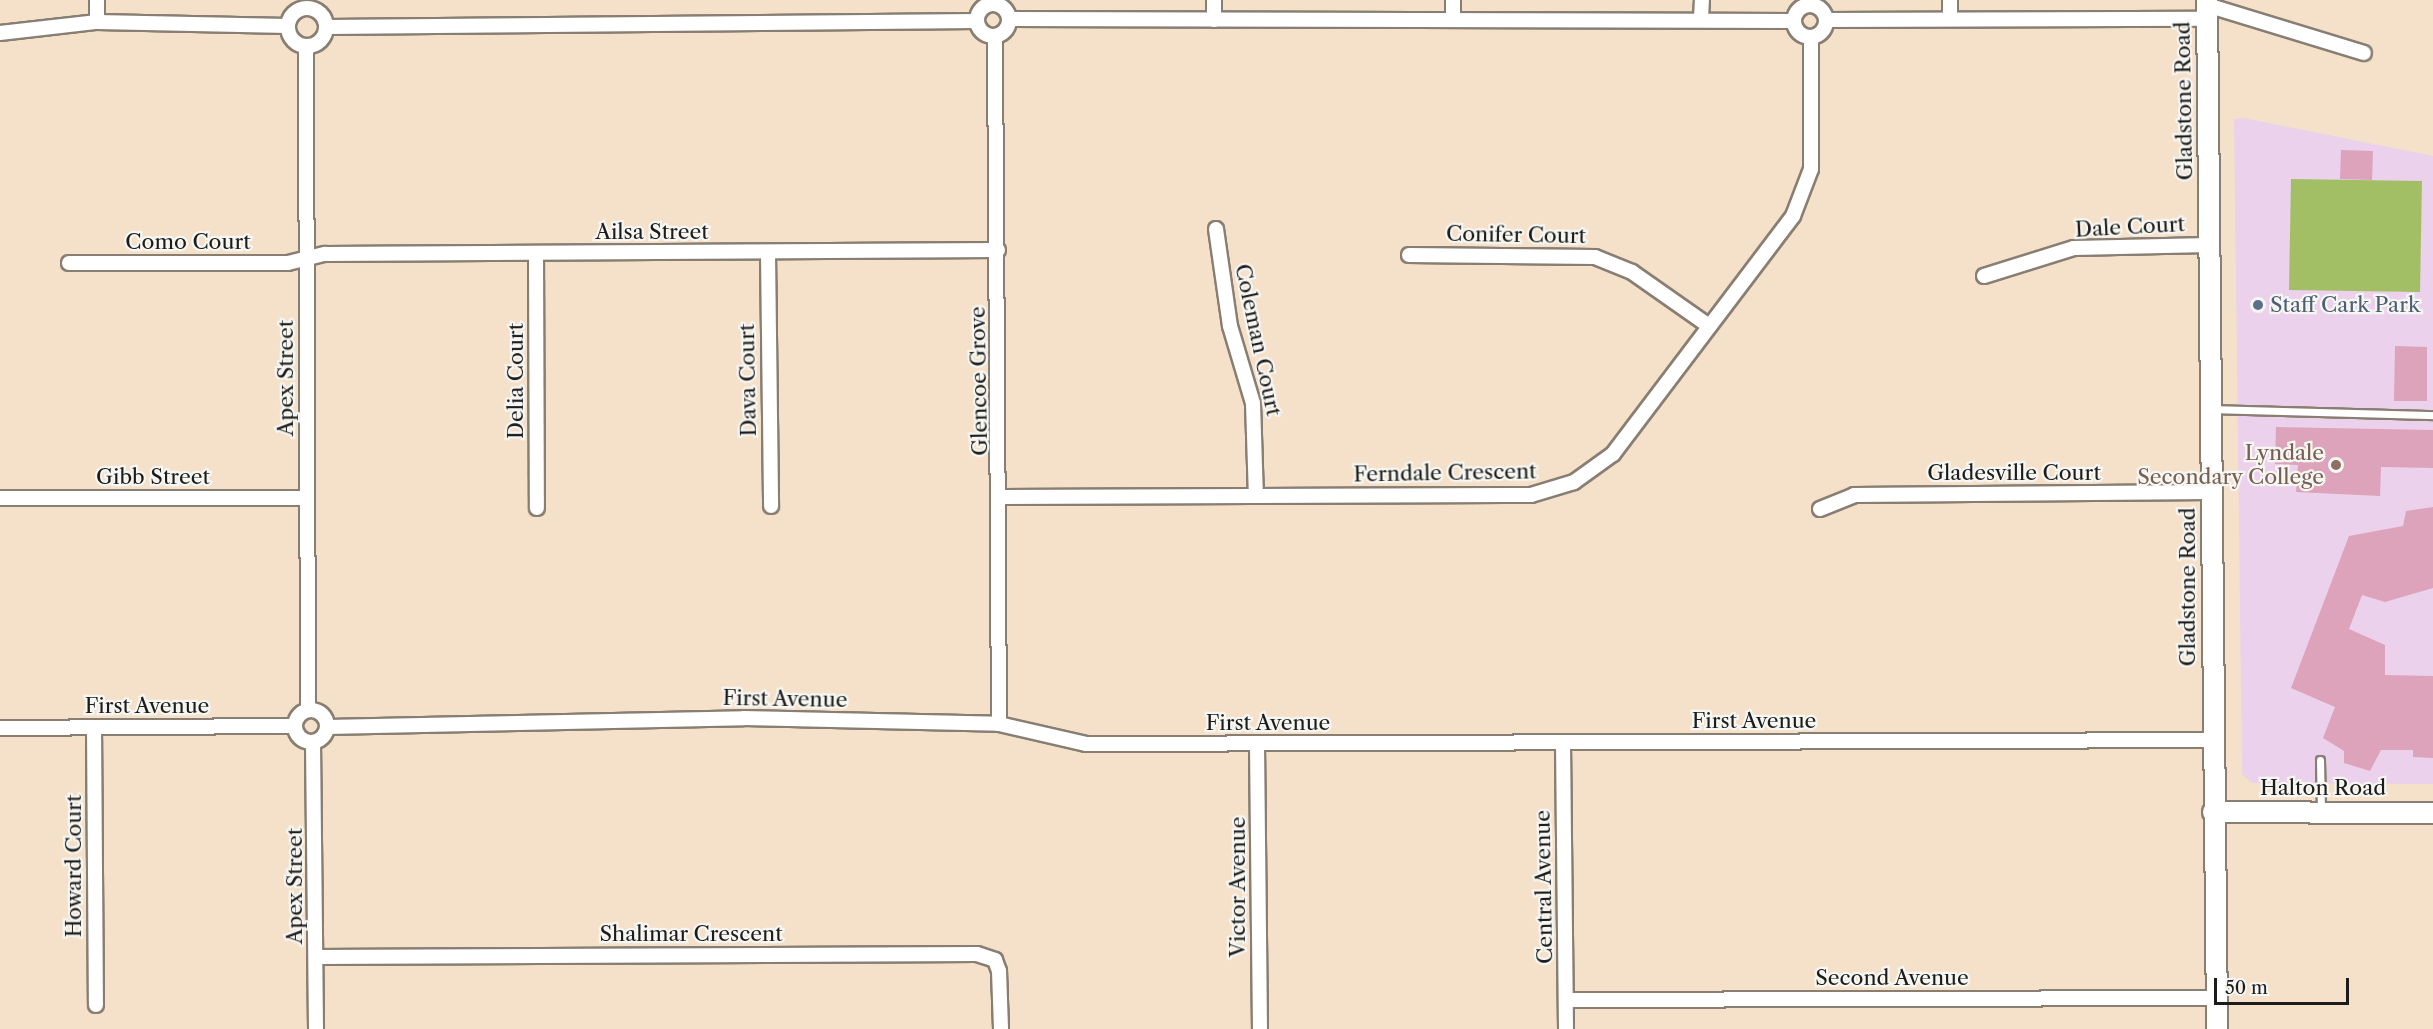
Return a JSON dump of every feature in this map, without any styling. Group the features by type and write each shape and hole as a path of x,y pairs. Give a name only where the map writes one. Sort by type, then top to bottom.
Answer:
{"main road":[{"name":"Gladstone Road","path":"2207,8 2212,740 2217,1029"},
{"name":"Halton Road","path":"2213,812 2433,813"}],"street":[{"path":"97,0 97,22"},
{"path":"1214,0 1214,20"},
{"path":"1453,0 1453,20"},
{"path":"1701,18 1702,0"},
{"path":"1950,0 1950,18"},
{"path":"992,2 1006,9 1010,19 1004,32 995,36 985,34 977,21 983,7 992,2"},
{"path":"1826,20 1822,31 1811,37 1799,33 1794,21 1800,9 1811,5 1826,20 1950,18 2207,8 2364,53"},
{"path":"305,8 318,11 327,27 322,39 306,47 294,42 288,26 293,14 305,8"},
{"path":"1010,19 1701,18 1794,21"},
{"path":"327,27 977,21"},
{"path":"0,33 97,22 288,26"},
{"name":"Glencoe Grove","path":"995,36 1001,497 999,724"},
{"name":"Ferndale Crescent","path":"1001,497 1531,495 1554,490 1613,454 1779,237 1804,195 1811,169 1811,37"},
{"name":"Apex Street","path":"306,47 308,710"},
{"name":"Coleman Court","path":"1216,229 1230,326 1253,403 1256,496"},
{"name":"Dale Court","path":"1984,276 2074,248 2209,245"},
{"name":"Ailsa Street","path":"307,259 325,254 998,250"},
{"name":"Delia Court","path":"536,253 537,508"},
{"name":"Dava Court","path":"768,253 771,506"},
{"name":"Conifer Court","path":"1409,255 1594,257 1632,272 1709,326"},
{"name":"Como Court","path":"69,263 307,259"},
{"name":"Gladesville Court","path":"1820,509 1854,495 2212,492"},
{"name":"Gibb Street","path":"0,498 306,498"},
{"path":"308,710 323,716 327,727 313,742 298,736 294,726 308,710"},
{"name":"First Avenue","path":"327,727 744,718 999,724 1086,744 2212,740"},
{"name":"First Avenue","path":"0,728 294,726"},
{"name":"Howard Court","path":"94,727 96,1005"},
{"name":"Apex Street","path":"313,742 316,1029"},
{"name":"Victor Avenue","path":"1257,744 1260,1029"},
{"name":"Central Avenue","path":"1563,744 1566,1029"},
{"name":"Shalimar Crescent","path":"316,957 977,954 995,960 999,971 1001,1029"},
{"name":"Second Avenue","path":"1566,1000 2217,998"}],"lane":[{"path":"2211,409 2433,415"},
{"path":"2320,760 2320,811"}],"shaded area":[{"name":"Lyndale Secondary College","path":"2243,118 2433,156 2433,784 2252,783 2242,774 2234,119"}],"green space":[{"path":"2291,179 2422,181 2420,292 2289,290"}],"building":[{"path":"2341,150 2373,151 2372,180 2340,179"},
{"path":"2395,346 2427,347 2427,401 2394,401"},
{"path":"2276,427 2433,430 2433,468 2381,467 2380,496 2296,492 2298,465 2275,464"},
{"path":"2433,507 2433,588 2385,602 2362,595 2349,629 2385,645 2385,675 2433,676 2433,758 2413,757 2413,750 2381,750 2370,771 2344,763 2344,751 2323,738 2335,707 2291,688 2349,536 2403,526 2406,511"}],"place":[{"name":"Staff Cark Park","path":"2258,305"},
{"name":"Lyndale Secondary College","path":"2336,465"}]}
